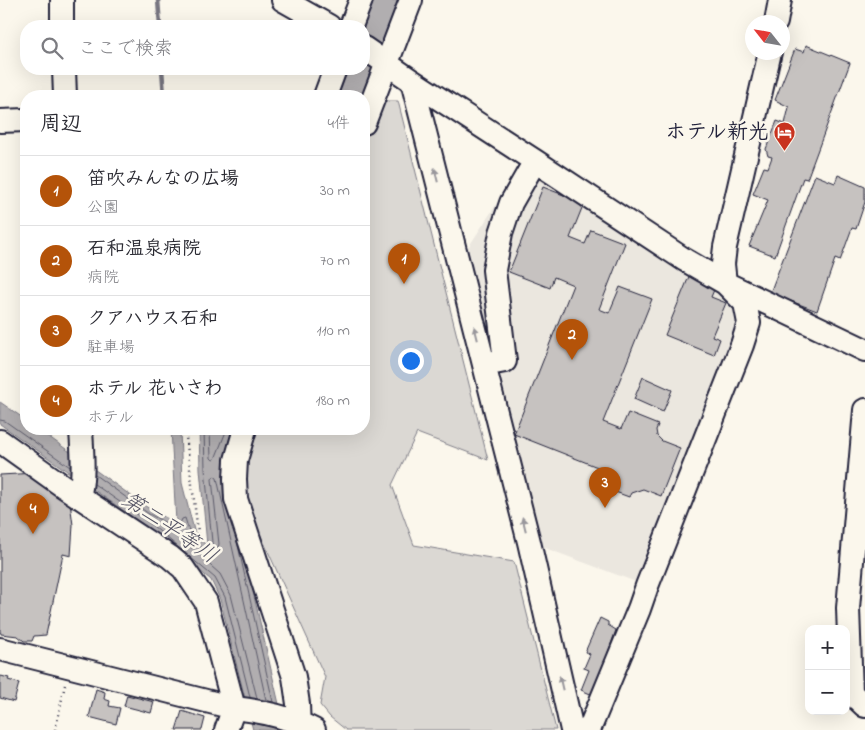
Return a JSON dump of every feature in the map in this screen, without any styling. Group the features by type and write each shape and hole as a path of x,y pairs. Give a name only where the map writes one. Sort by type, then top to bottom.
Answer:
{"street":[{"path":"62,0 62,20"},
{"path":"283,0 318,20"},
{"path":"353,20 361,0"},
{"path":"370,93 377,57 411,0"},
{"path":"777,15 780,0"},
{"path":"377,57 685,260 725,283 865,350"},
{"path":"589,730 639,609 749,323 745,303 725,283 723,264 725,247 768,60"},
{"path":"64,75 65,90"},
{"path":"327,90 333,75"},
{"path":"412,81 529,542 572,730"},
{"path":"0,122 20,120"},
{"path":"484,365 505,361 494,270 501,233 511,202 535,161"},
{"path":"865,410 848,608 851,693 865,706"},
{"path":"80,435 82,458 80,492"},
{"path":"0,649 298,724 298,704 294,677 236,499 236,460 243,435"},
{"path":"0,442 80,492 183,568 206,602 241,709"},
{"path":"226,730 241,709"}],"path":[{"path":"187,435 198,532"},
{"path":"55,730 69,667"}],"shaded area":[{"path":"378,101 398,101 488,460 417,433 392,485 414,545 514,562 556,730 346,730 330,717 320,705 325,677 252,516 245,482 247,451 251,435 370,435 370,123"},
{"path":"528,156 745,303 647,586 529,542 458,263"}],"water":[{"path":"373,0 400,0 366,90 338,90 345,75 370,75 370,20 365,20"},
{"name":"第二平等川","path":"0,402 20,416 20,435 46,435 151,510 176,523 171,435 180,435 182,483 196,538 207,545 200,469 199,435 239,435 244,553 285,730 253,730 220,599 211,580 144,525 0,424"}],"building":[{"path":"806,45 850,63 807,179 803,178 775,256 749,246 768,200 753,194 764,167 768,168 772,157 768,156 766,149 777,121 785,124 789,107 775,100 795,49 804,52"},
{"path":"815,175 835,183 838,175 865,187 865,202 856,229 852,228 840,261 835,259 817,311 770,293"},
{"path":"543,187 584,203 570,238 585,244 591,230 625,243 599,309 609,313 620,287 652,299 603,422 621,429 628,413 658,425 656,430 657,436 662,441 680,448 661,496 643,489 631,493 629,497 599,486 605,470 514,434 573,285 554,277 550,288 509,272"},
{"path":"690,274 716,285 711,297 726,303 712,336 720,339 714,355 665,335"},
{"path":"643,377 672,390 663,412 634,399"},
{"path":"36,473 69,495 73,525 71,556 63,554 46,635 34,636 32,641 24,641 18,636 1,634 0,631 0,475"},
{"path":"600,618 608,622 608,625 616,630 605,661 608,668 595,696 581,690 589,670 584,668 590,654 585,652"},
{"path":"1,676 19,683 14,702 0,698"},
{"path":"96,689 105,692 104,699 110,701 109,706 120,708 116,724 89,717"},
{"path":"127,695 154,702 151,713 124,706"},
{"path":"182,711 205,718 202,730 176,730"}],"waterway":[{"path":"158,0 160,20"},
{"path":"162,75 164,90"}],"place":[{"name":"ホテル新光","path":"785,152"},
{"name":"笛吹みんなの広場","path":"404,284"},
{"name":"石和温泉病院","path":"572,360"},
{"name":"クアハウス石和","path":"605,508"},
{"name":"ホテル 花いさわ","path":"33,534"}]}
